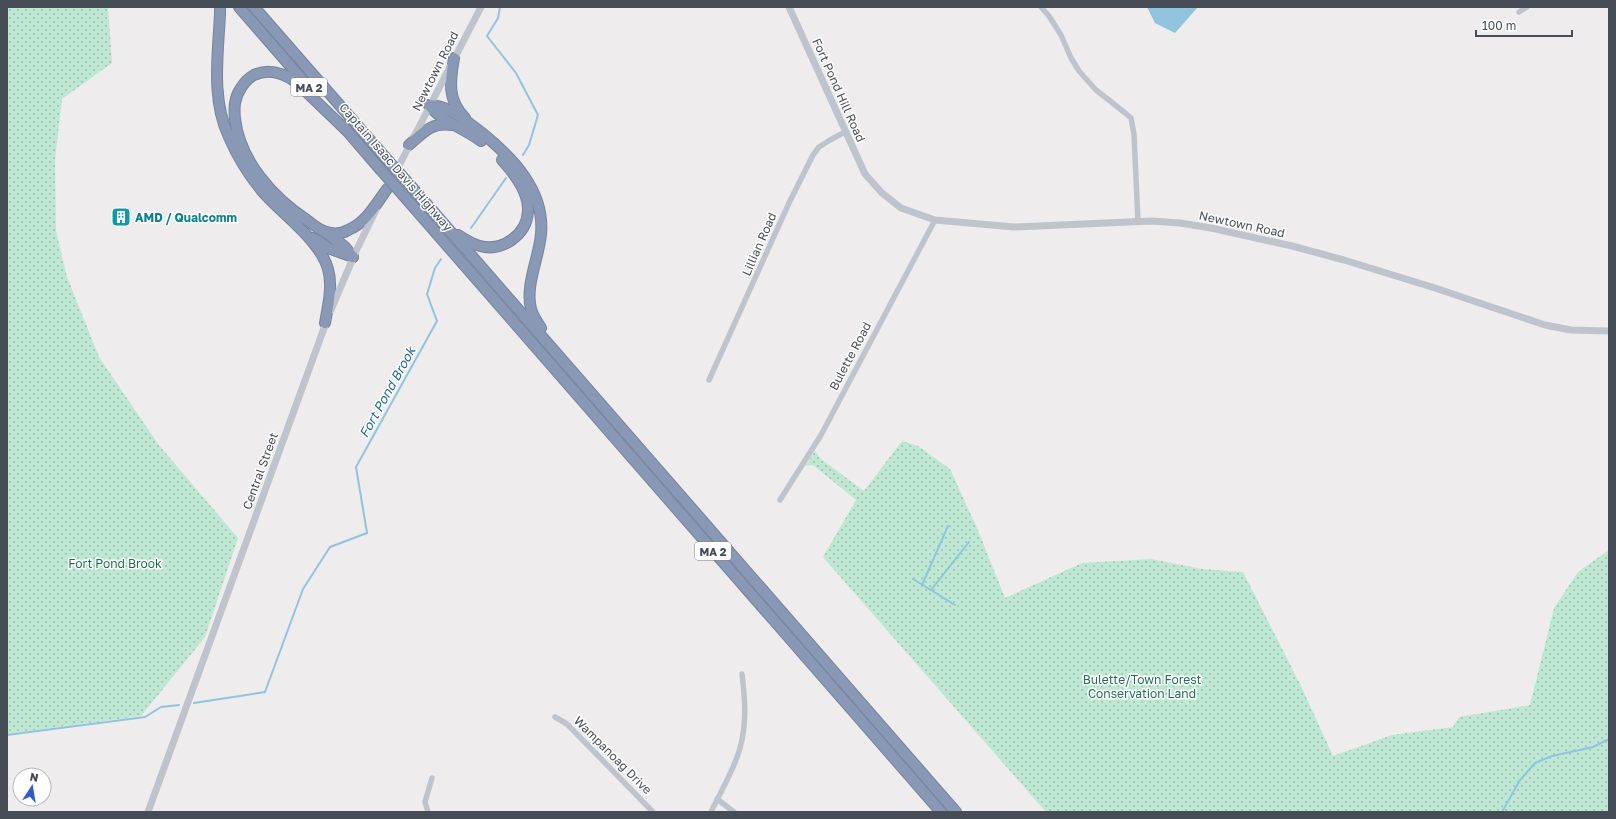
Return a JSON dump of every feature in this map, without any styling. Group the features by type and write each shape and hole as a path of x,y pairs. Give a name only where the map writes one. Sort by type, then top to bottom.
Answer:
{"highway":[{"path":"220,7 216,85 228,136 253,179 322,253 328,269 330,288 325,323"},
{"name":"Captain Isaac Davis Highway","path":"239,7 485,291 941,812"},
{"name":"Captain Isaac Davis Highway","path":"254,7 550,346"},
{"path":"454,58 450,84 452,94 454,101 462,115 470,124"},
{"path":"347,131 296,82 279,73 260,72 250,77 240,89 235,100 234,112 239,138 253,167 267,185 288,206 345,247 353,257"},
{"path":"429,105 436,105 450,110 494,144 519,169 535,195 542,220 541,235 531,286 530,300 533,316 550,346"},
{"path":"429,105 436,114 479,140 504,162 524,190 528,211 526,222 521,232 514,239 497,246 480,246 471,243 448,228"},
{"path":"409,145 432,127 443,124 454,125"},
{"path":"322,230 338,234 355,227 363,221 387,189"},
{"path":"302,232 328,248 353,257"},
{"name":"MA 2","path":"550,346 956,812"}],"street":[{"name":"Newtown Road","path":"409,145 481,7"},
{"name":"Fort Pond Hill Road","path":"790,7 845,132 870,181"},
{"path":"1041,7 1049,16 1061,35 1071,58 1079,70 1096,90 1131,118 1134,134 1138,222"},
{"path":"1519,12 1527,7"},
{"name":"Lillian Road","path":"709,380 789,203 813,155 819,147 845,132"},
{"name":"Central Street","path":"148,812 325,323 353,257 409,145"},
{"name":"Newtown Road","path":"870,181 901,208 935,220 1014,227 1077,226 1138,222 1180,223 1211,228 1292,246 1435,288 1545,325 1571,330 1609,331"},
{"name":"Bulette Road","path":"780,500 821,435 935,220"},
{"path":"711,812 740,748 744,727 745,703 742,674"},
{"name":"Wampanoag Drive","path":"555,717 567,724 653,812"},
{"path":"428,812 425,802 432,778"},
{"path":"717,799 734,812"}],"green space":[{"name":"Fort Pond Brook","path":"7,7 108,7 112,63 62,99 55,160 56,231 67,277 99,357 158,444 238,538 205,637 141,716 7,734"},
{"name":"Bulette/Town Forest Conservation Land","path":"902,441 918,446 950,469 977,528 1005,598 1082,563 1151,559 1202,569 1243,572 1301,686 1333,756 1392,735 1453,727 1459,717 1530,705 1554,608 1578,572 1609,550 1609,812 1046,812 823,557 856,500 814,466 805,466 815,451 821,459 864,491"}],"water":[{"path":"1147,7 1198,7 1175,33 1155,23"}],"waterway":[{"name":"Fort Pond Brook","path":"500,7 498,18 487,36 516,73 538,115 529,145 523,155"},
{"name":"Fort Pond Brook","path":"471,228 506,178"},
{"name":"Fort Pond Brook","path":"194,703 265,692 303,589 330,547 367,533 356,467 437,321 427,294 435,268 441,259"},
{"path":"922,585 948,526"},
{"path":"931,590 969,542"},
{"path":"913,579 955,605"},
{"name":"Fort Pond Brook","path":"7,735 145,717 161,707 179,705"},
{"path":"1502,812 1520,780 1535,763 1552,756 1593,747 1609,739"}],"place":[{"name":"AMD / Qualcomm","path":"121,217"}]}
